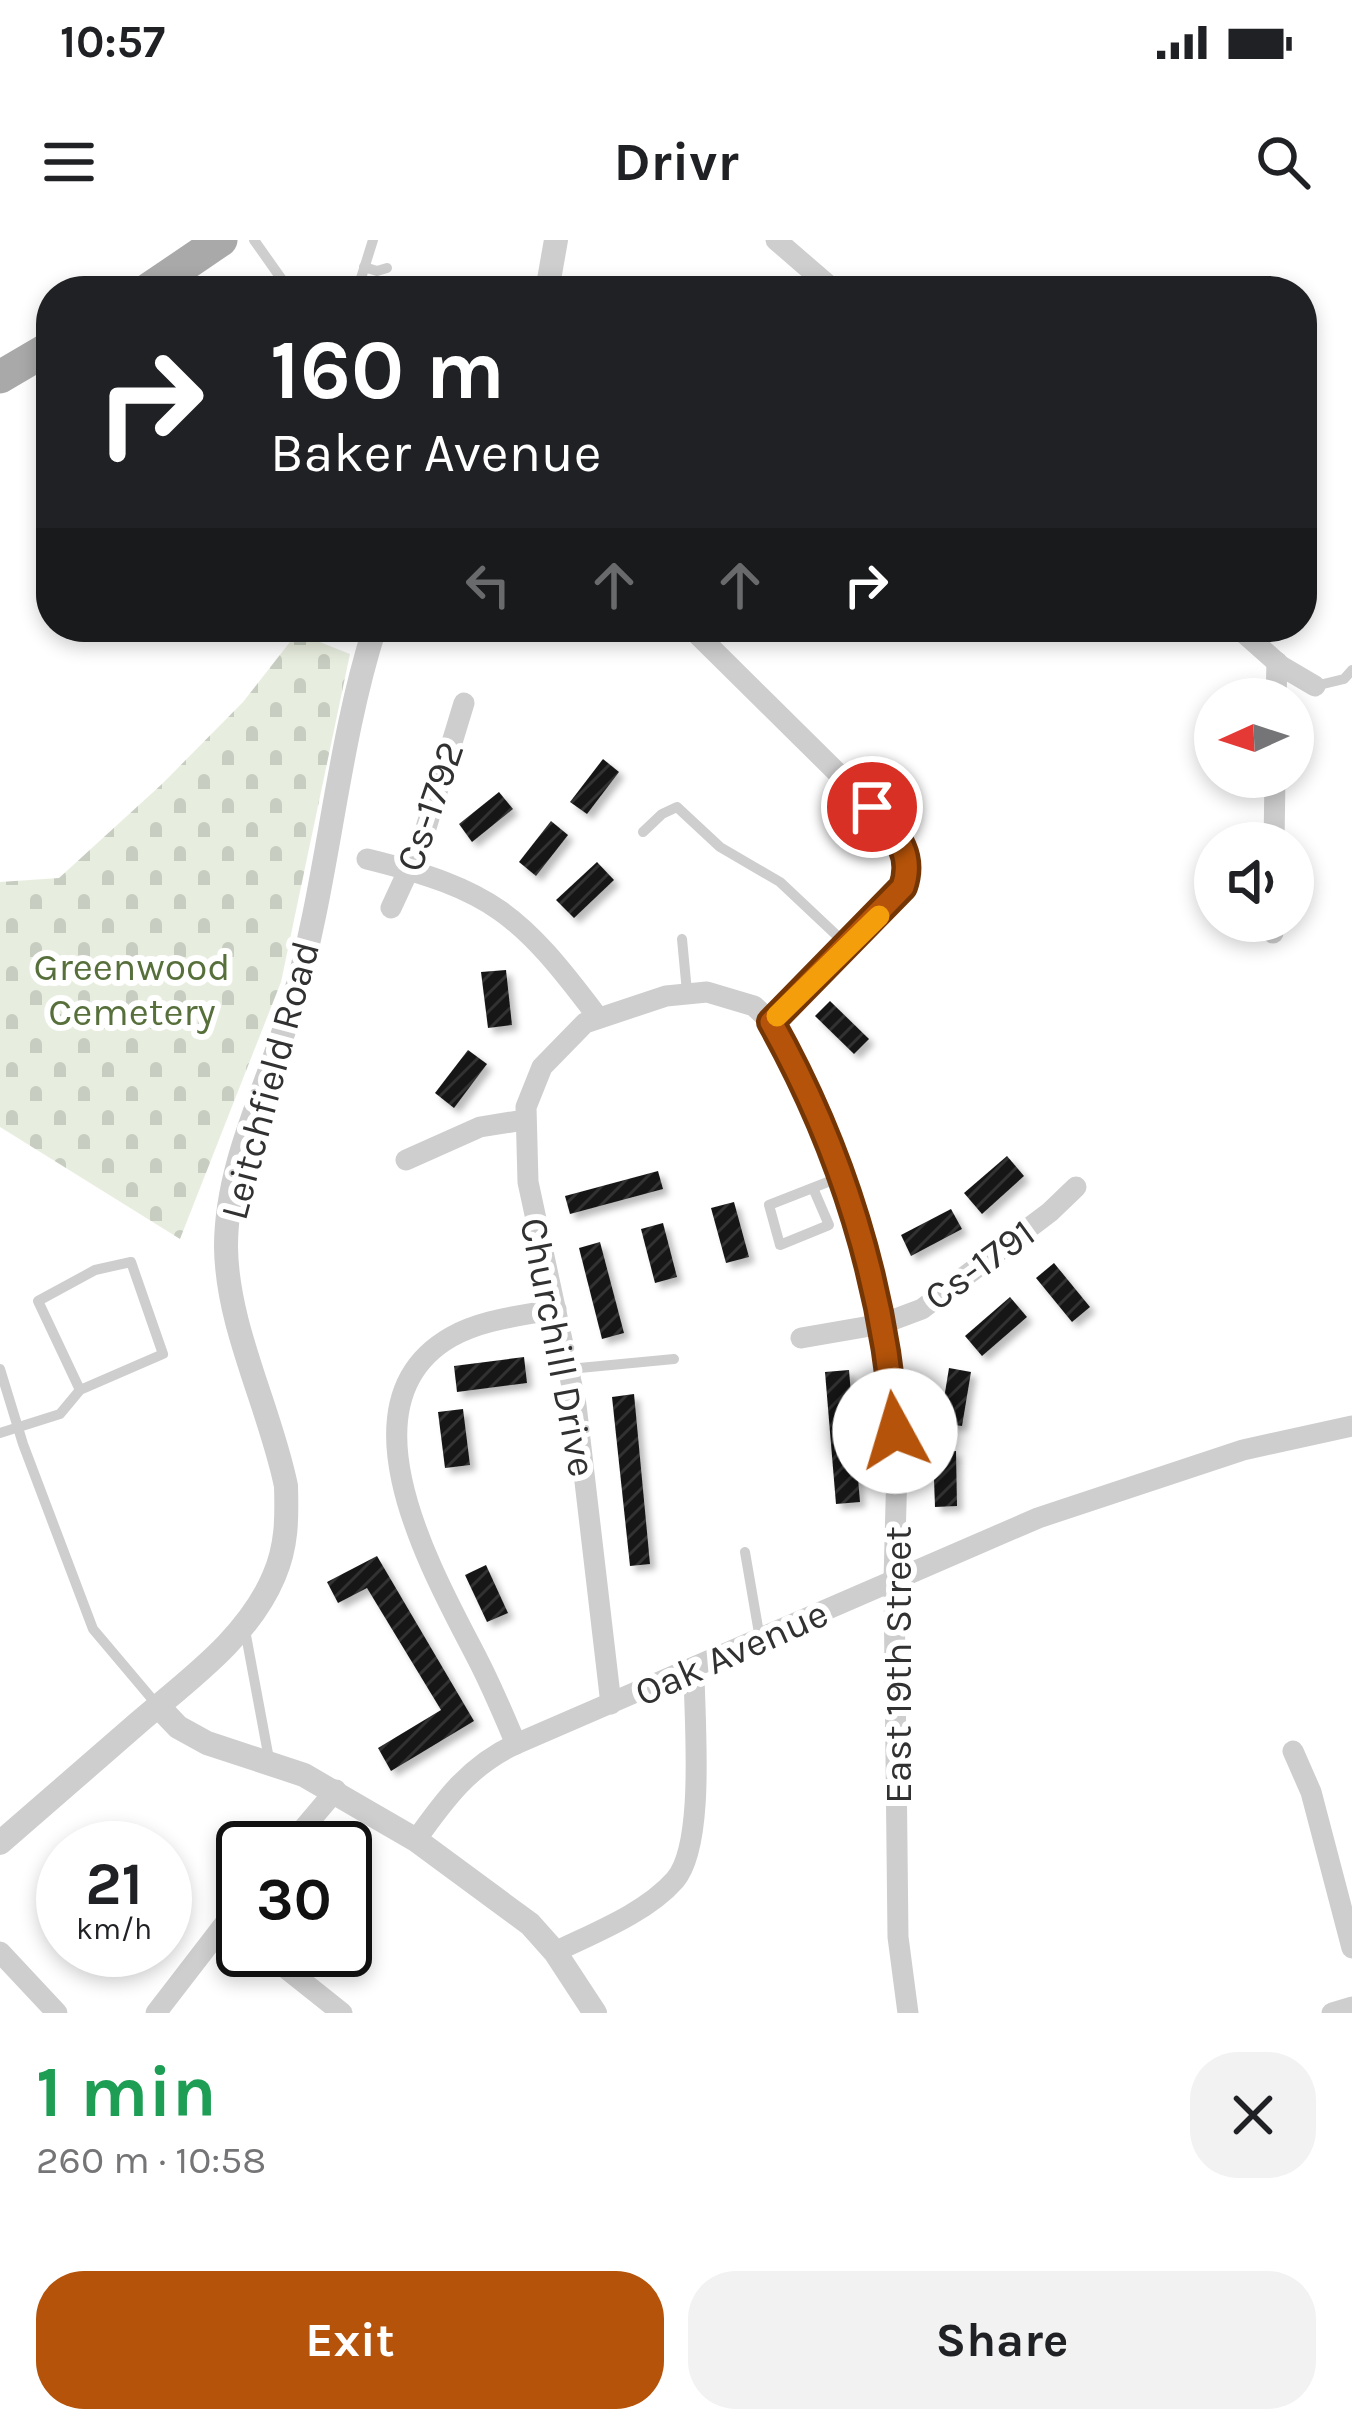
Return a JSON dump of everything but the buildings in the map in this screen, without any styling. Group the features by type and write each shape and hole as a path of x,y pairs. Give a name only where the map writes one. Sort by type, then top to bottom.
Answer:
{"main road":[{"path":"168,276 221,240"},
{"path":"0,377 36,356"}],"street":[{"path":"550,276 556,240"},
{"path":"776,240 818,276"},
{"name":"Leitchfield Road","path":"0,1843 211,1661 244,1624 272,1580 283,1552 287,1520 279,1452 231,1286 227,1221 248,1131 294,1001 371,642"},
{"path":"367,859 457,885 512,916 545,947 597,1016 687,992 707,992 742,1000 771,1022 903,887 907,857 901,840 705,642"},
{"path":"1254,642 1276,662 1316,686"},
{"path":"1276,662 1276,678"},
{"name":"Cs-1792","path":"391,908 422,841 464,703"},
{"name":"Churchill Drive","path":"597,1016 572,1032 542,1067 524,1120 528,1182 568,1369 611,1704"},
{"name":"East 19th Street","path":"771,1022 805,1082 842,1176 882,1324 897,1466 894,1580 900,2011"},
{"path":"406,1160 480,1127 524,1120"},
{"name":"Cs-1791","path":"801,1338 882,1324 922,1309 1076,1187"},
{"path":"516,1744 414,1527 403,1489 398,1430 406,1390 424,1358 438,1346 481,1323 556,1309"},
{"name":"Oak Avenue","path":"416,1840 461,1779 516,1744 1038,1518 1243,1450 1352,1426"},
{"path":"555,1952 659,1894 685,1865 694,1829 694,1669"},
{"path":"158,1706 178,1727 335,1790 416,1840 530,1924 555,1952 595,2013"},
{"path":"1293,1751 1311,1792 1352,1948"},
{"path":"309,1821 335,1790"},
{"path":"156,2013 216,1933"},
{"path":"0,1952 57,2013"},
{"path":"297,1977 342,2013"},
{"path":"1332,2013 1352,2007"}],"lane":[{"path":"254,240 279,276"},
{"path":"361,276 373,240"},
{"path":"364,267 387,268"},
{"path":"1316,686 1333,684 1352,670"},
{"path":"643,832 677,807 720,847 780,883 848,946"},
{"path":"682,939 687,992"},
{"path":"813,1187 829,1225 781,1244 769,1205 813,1187 842,1176"},
{"path":"0,1433 60,1414 80,1390 163,1354 131,1262 94,1270 38,1300 80,1390"},
{"path":"568,1369 674,1359"},
{"path":"0,1369 93,1629 158,1706"},
{"path":"745,1552 760,1640"},
{"path":"244,1624 270,1762"}],"green space":[{"name":"Greenwood Cemetery","path":"290,642 320,642 350,654 281,982 180,1239 0,1127 0,882 59,878 243,702"}],"slow traffic":[{"path":"777,1016 879,916"}],"route":[{"path":"872,807 901,840 908,873 903,887 771,1022 805,1082 860,1234 882,1324 895,1431"}]}
